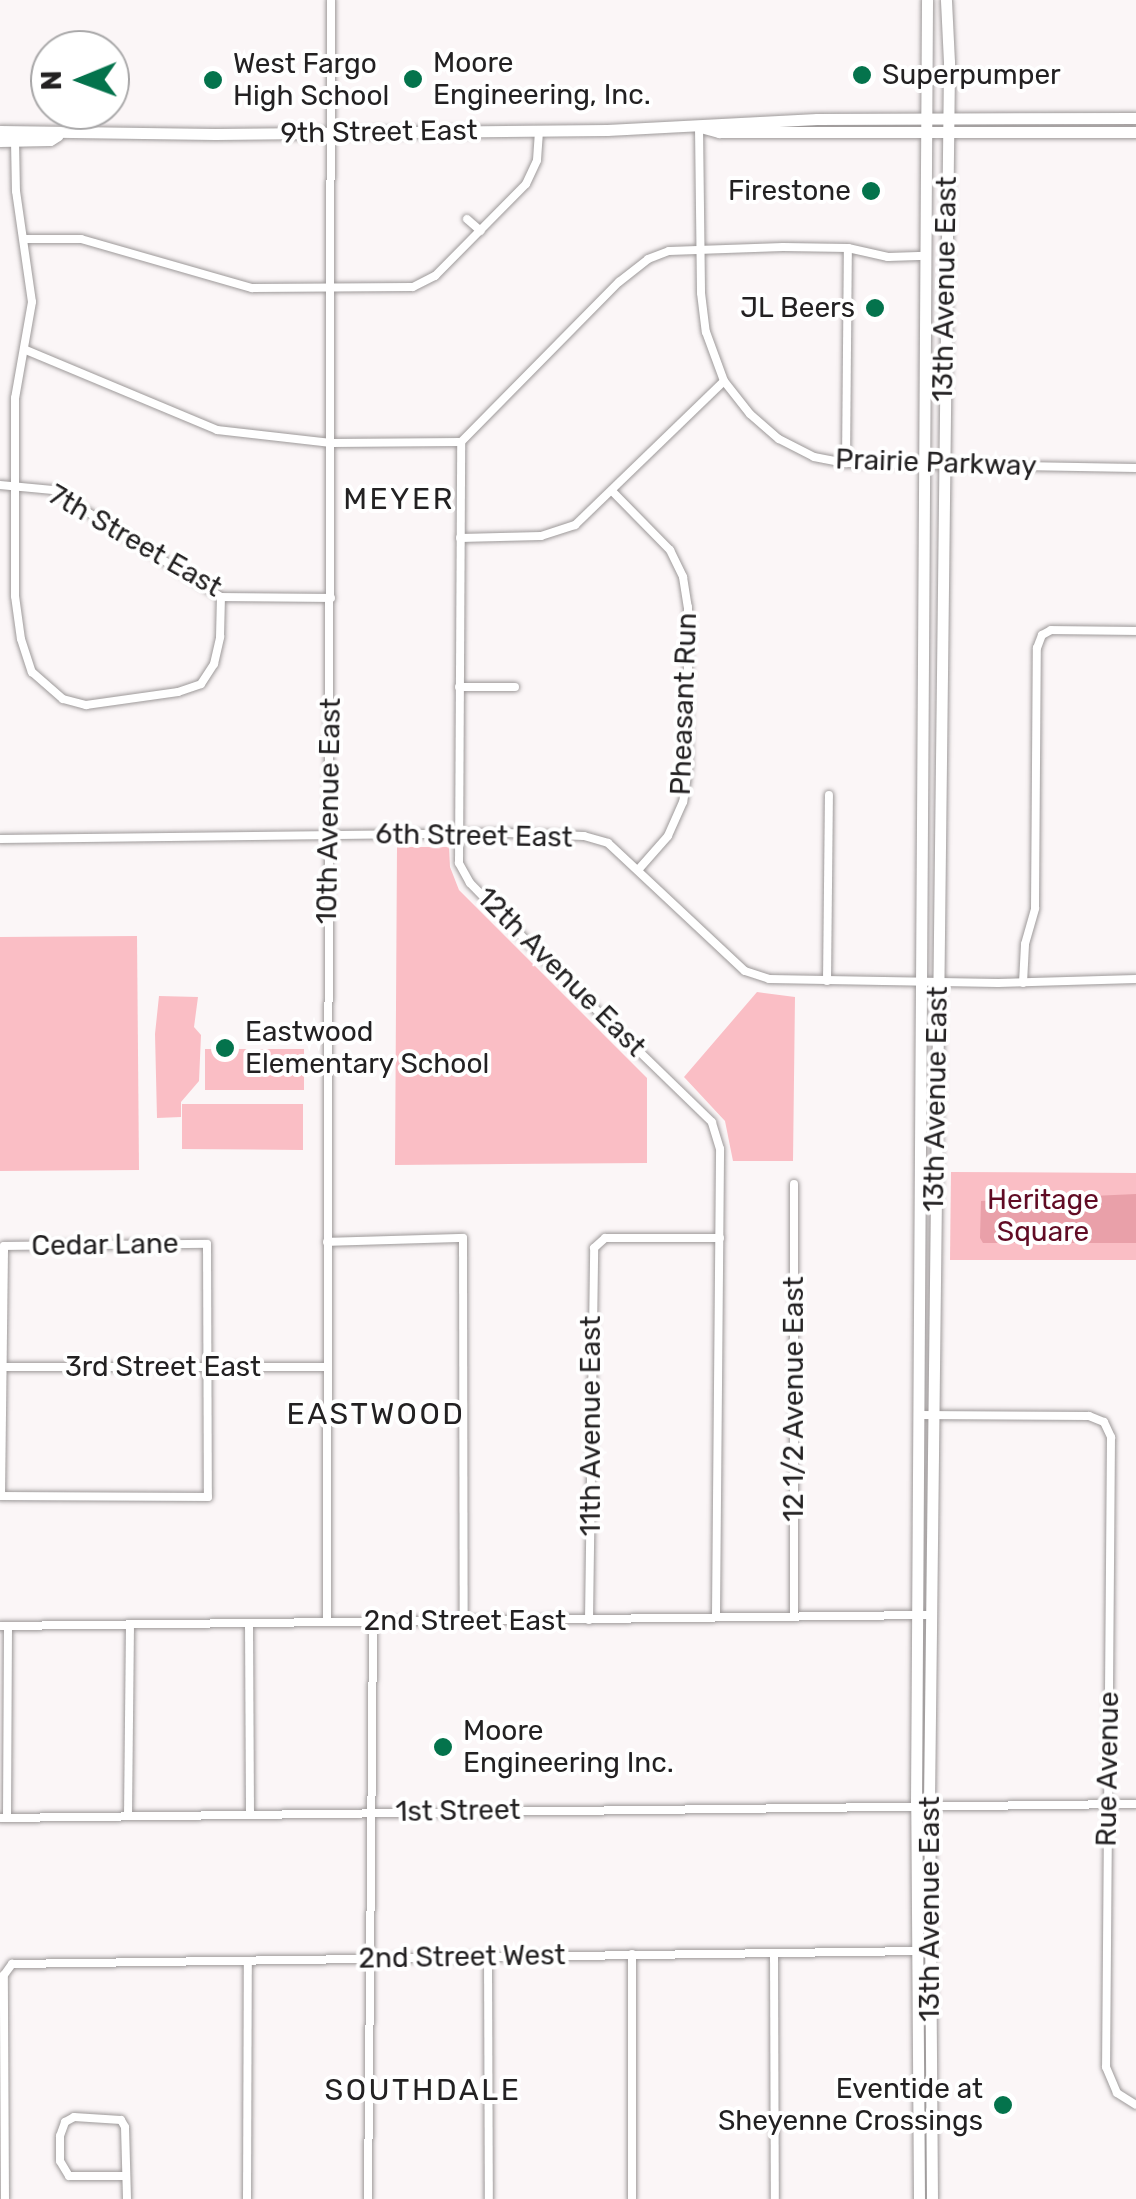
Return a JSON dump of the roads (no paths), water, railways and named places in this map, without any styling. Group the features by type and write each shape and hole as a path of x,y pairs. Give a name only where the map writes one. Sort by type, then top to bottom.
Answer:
{"main road":[{"name":"13th Avenue East","path":"927,0 923,465 930,982"},
{"name":"13th Avenue East","path":"932,2199 923,1804 924,1615 930,982 943,466 946,0"},
{"name":"9th Street East","path":"0,141 50,140 58,135 700,127 730,122 927,118 1136,118"},
{"name":"9th Street East","path":"700,127 719,132 1136,132"},
{"name":"9th Street East","path":"0,131 50,130 58,135"},
{"path":"919,2199 918,1951 923,1804"}],"street":[{"name":"10th Avenue East","path":"326,1622 331,0"},
{"name":"Prairie Parkway","path":"700,127 700,249 706,332 724,381 779,439 814,457 846,463 1136,468"},
{"path":"25,239 81,239 252,288 399,289 425,282 526,184 537,160 539,130"},
{"path":"14,141 16,192 32,302 15,398 15,596 21,639 32,672 53,691 86,705 178,692 200,684 214,664 220,638 221,597"},
{"path":"468,219 480,231"},
{"path":"846,463 848,248"},
{"path":"26,350 217,430 331,443 461,442 625,276 669,251 848,248 888,257 926,256"},
{"path":"460,538 526,538 564,531 612,491 724,381"},
{"name":"12th Avenue East","path":"461,442 459,863 470,882 712,1122 720,1149 716,1615"},
{"name":"7th Street East","path":"0,485 54,490 221,597 330,598"},
{"name":"Pheasant Run","path":"612,491 670,550 684,577 688,607 683,802 668,836 638,870"},
{"path":"1024,983 1025,944 1035,908 1037,648 1042,635 1050,630 1136,631"},
{"path":"459,687 514,687"},
{"path":"827,981 829,796"},
{"name":"6th Street East","path":"0,838 458,833 584,836 608,844 745,971 770,979 1024,983 1136,979"},
{"name":"12 1/2 Avenue East","path":"794,1184 794,1614"},
{"path":"327,1242 463,1238 464,1620"},
{"name":"11th Avenue East","path":"589,1620 594,1248 605,1238 720,1238"},
{"name":"Cedar Lane","path":"2,1367 4,1246 207,1244 208,1367"},
{"name":"3rd Street East","path":"2,1367 326,1366"},
{"path":"2,1367 2,1496 208,1497 208,1367"},
{"name":"Rue Avenue","path":"926,1415 1089,1416 1104,1422 1112,1437 1106,2067 1118,2092 1136,2105"},
{"name":"2nd Street East","path":"4,1626 924,1615"},
{"path":"368,2199 373,1622"},
{"path":"250,1623 250,1814"},
{"path":"128,1816 130,1625"},
{"path":"3,1818 4,1626"},
{"name":"1st Street","path":"3,1818 1136,1804"},
{"name":"2nd Street West","path":"6,2199 7,1968 21,1963 918,1951"},
{"path":"774,1952 775,2199"},
{"path":"632,1954 632,2199"},
{"path":"488,1956 489,2199"},
{"path":"247,2199 248,1961"},
{"path":"126,2176 69,2176 60,2160 65,2122 74,2117 121,2120 126,2176 127,2199"}],"place":[{"name":"Superpumper","path":"862,75"},
{"name":"Moore Engineering, Inc.","path":"413,79"},
{"name":"West Fargo High School","path":"213,80"},
{"name":"Firestone","path":"871,191"},
{"name":"JL Beers","path":"875,308"},
{"name":"Eastwood Elementary School","path":"225,1048"},
{"name":"Moore Engineering Inc.","path":"443,1747"},
{"name":"Eventide at Sheyenne Crossings","path":"1003,2105"}],"district":[{"name":"MEYER","path":"399,499"},
{"name":"EASTWOOD","path":"376,1414"},
{"name":"SOUTHDALE","path":"423,2090"}],"park label":[{"name":"Heritage Square","path":"1043,1216"}]}
